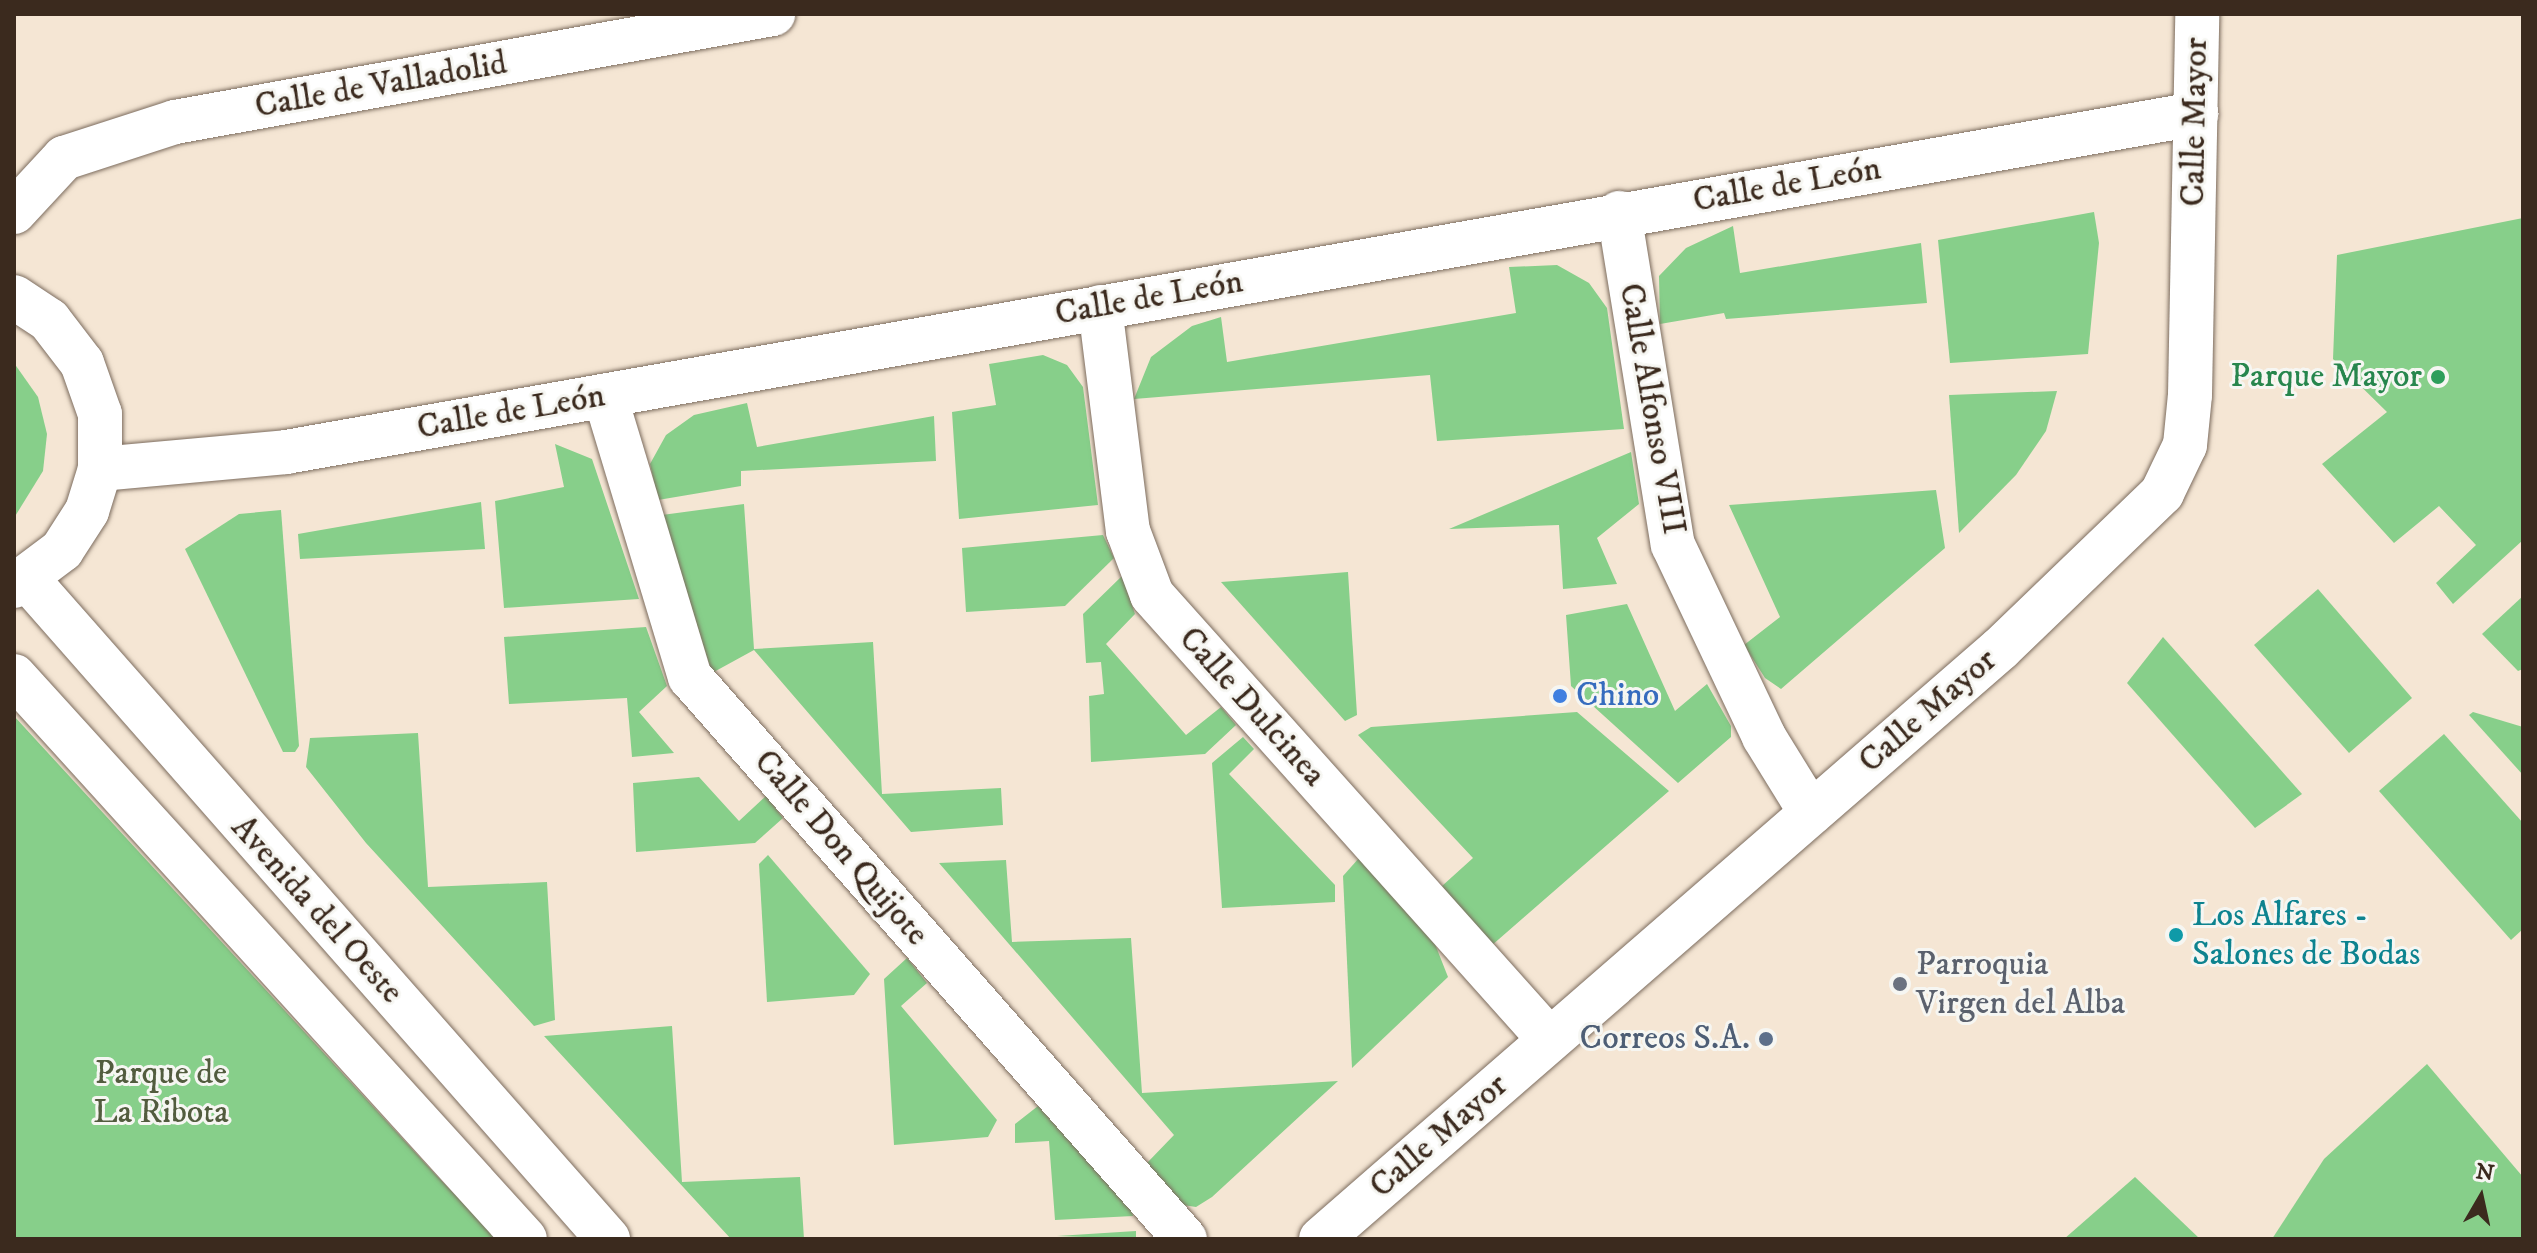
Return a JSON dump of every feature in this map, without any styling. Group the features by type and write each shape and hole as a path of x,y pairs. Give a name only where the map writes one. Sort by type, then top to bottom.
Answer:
{"street":[{"name":"Calle de Valladolid","path":"14,212 64,158 175,122 773,14"},
{"name":"Calle Mayor","path":"1321,1239 2000,649 2162,493 2185,445 2190,395 2197,14"},
{"name":"Calle de León","path":"100,469 286,452 1619,213 2196,114"},
{"name":"Calle Alfonso VIII","path":"1619,213 1673,545 1764,737 1811,813"},
{"path":"14,297 49,320 82,363 100,414 100,469 87,511 62,550 21,583"},
{"name":"Calle Dulcinea","path":"1100,307 1128,531 1152,595 1549,1039"},
{"name":"Calle Don Quijote","path":"605,396 690,677 1185,1239"},
{"name":"Avenida del Oeste","path":"21,583 608,1239"},
{"name":"Avenida del Oeste","path":"14,676 525,1239"}],"green space":[{"path":"2094,212 2099,243 2088,354 1950,363 1938,240"},
{"name":"Parque Mayor","path":"2523,218 2523,540 2453,604 2436,583 2476,545 2439,506 2394,543 2322,464 2387,412 2333,359 2337,255"},
{"path":"1733,226 1740,273 1921,243 1927,303 1726,319 1724,313 1660,324 1659,276 1686,248"},
{"path":"1557,265 1589,283 1607,308 1624,429 1437,441 1430,375 1134,399 1151,357 1192,326 1221,317 1227,362 1516,313 1509,267"},
{"path":"1043,355 1067,365 1083,387 1098,505 959,519 952,412 996,405 989,364"},
{"path":"14,363 38,397 47,434 43,471 14,518"},
{"path":"2057,391 2046,431 2016,475 1959,533 1949,395"},
{"path":"747,403 757,447 934,416 936,461 741,471 741,486 658,500 650,464 666,435 694,415"},
{"path":"555,444 592,459 639,599 504,608 495,501 564,487"},
{"path":"1631,452 1639,504 1597,538 1617,584 1563,589 1559,525 1449,529"},
{"path":"1936,490 1945,548 1781,689 1765,678 1744,645 1780,617 1729,505"},
{"path":"481,502 485,549 300,559 298,534"},
{"path":"744,504 754,649 873,642 882,794 1001,788 1003,825 911,832 754,650 712,673 662,515"},
{"path":"281,510 299,746 295,752 283,752 185,549 239,514"},
{"path":"1103,535 1114,558 1065,606 966,612 962,548"},
{"path":"1348,572 1357,715 1345,721 1221,582"},
{"path":"1122,576 1135,614 1106,644 1186,735 1221,707 1236,725 1205,754 1091,762 1089,696 1104,694 1101,662 1086,663 1083,614"},
{"path":"2318,589 2412,698 2349,753 2254,645"},
{"path":"2523,596 2523,669 2518,671 2482,634"},
{"path":"1627,604 1675,711 1707,684 1731,726 1731,737 1678,783 1571,686 1566,615"},
{"path":"646,627 667,686 639,712 674,753 632,757 627,698 509,704 504,637"},
{"path":"2163,637 2302,794 2255,828 2127,683"},
{"path":"1577,712 1669,791 1491,946 1442,886 1473,858 1358,735 1371,727"},
{"path":"2473,712 2523,727 2523,775 2469,715"},
{"name":"Parque de La Ribota","path":"14,716 435,1174 498,1239 14,1239"},
{"path":"418,733 428,887 547,882 555,1020 534,1026 366,843 306,767 310,738"},
{"path":"2444,734 2523,823 2523,929 2511,940 2379,791"},
{"path":"1243,737 1254,749 1229,774 1335,885 1335,902 1222,908 1212,763"},
{"path":"699,777 739,821 766,796 783,818 755,843 636,852 633,783"},
{"path":"768,855 870,974 854,995 767,1002 759,864"},
{"path":"1359,858 1435,944 1448,977 1352,1068 1343,876"},
{"path":"1006,860 1012,942 1131,938 1142,1093 1338,1081 1212,1197 1196,1207 1183,1205 1146,1164 1174,1135 939,863"},
{"path":"907,958 927,983 901,1006 997,1120 988,1137 894,1145 884,979"},
{"path":"672,1026 682,1182 800,1177 804,1239 731,1239 544,1036"},
{"path":"2427,1064 2523,1177 2523,1239 2272,1239 2324,1159"},
{"path":"1038,1106 1132,1211 1133,1216 1055,1220 1049,1141 1015,1143 1015,1124"},
{"path":"2135,1177 2200,1239 2064,1239"},
{"path":"1136,1231 1136,1239 1057,1236"}],"place":[{"name":"Parque Mayor","path":"2438,377"},
{"name":"Chino","path":"1560,696"},
{"name":"Los Alfares - Salones de Bodas","path":"2176,935"},
{"name":"Parroquia Virgen del Alba","path":"1900,984"},
{"name":"Correos S.A.","path":"1766,1039"}]}
